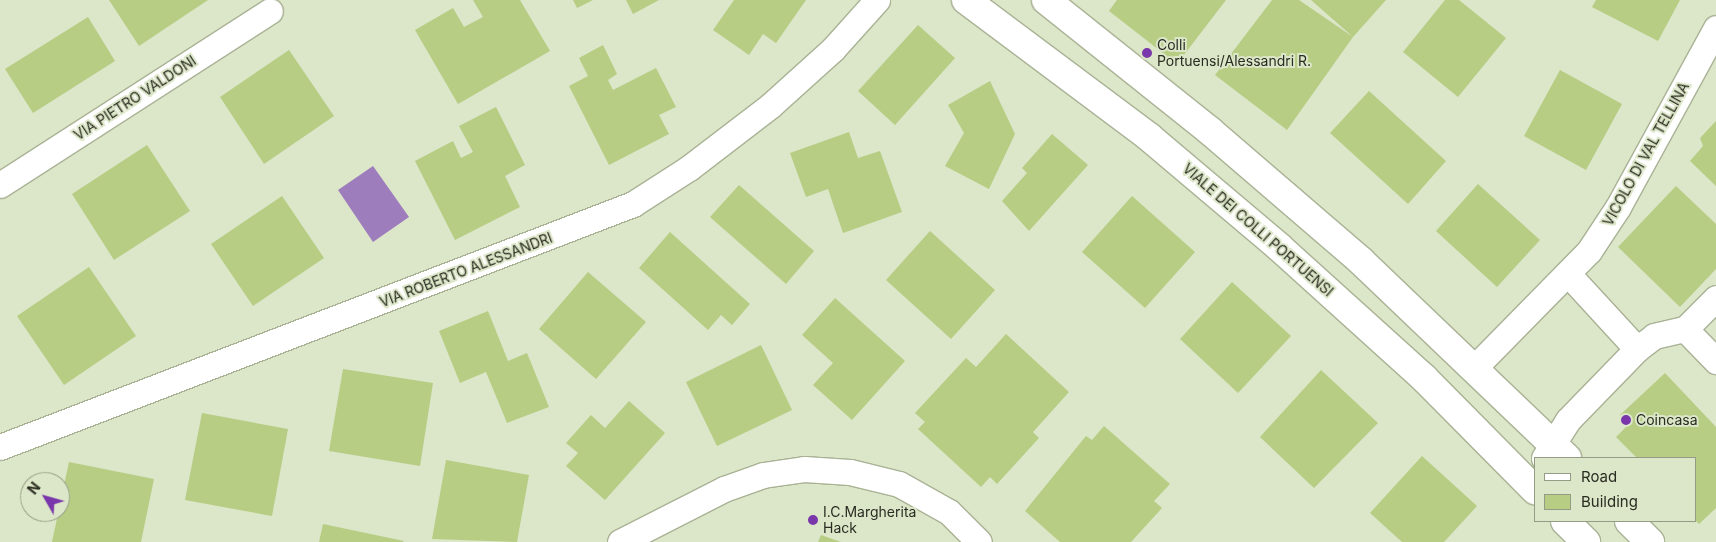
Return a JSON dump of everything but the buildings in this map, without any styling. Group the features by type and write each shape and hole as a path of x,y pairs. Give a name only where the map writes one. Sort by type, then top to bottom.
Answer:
{"main road":[{"name":"VIALE DEI COLLI PORTUENSI","path":"966,0 1149,137 1279,247 1424,378 1533,483"},
{"path":"1046,0 1218,137 1475,367 1555,453"},
{"path":"1566,522 1586,542"},
{"path":"1630,522 1650,542"}],"street":[{"name":"VIA ROBERTO ALESSANDRI","path":"0,447 632,204 694,164 771,105 834,49 877,0"},
{"name":"VIA PIETRO VALDONI","path":"0,185 270,11"},
{"name":"VICOLO DI VAL TELLINA","path":"1475,367 1569,275 1618,207 1716,28"},
{"path":"1569,275 1637,349"},
{"path":"1555,453 1568,420 1637,349 1654,336 1684,330 1716,298"},
{"path":"1684,330 1716,361"},
{"path":"620,542 724,489 763,475 804,468 850,472 899,484 949,512 979,542"}],"shaded area":[{"path":"373,166 409,217 373,242 338,190"}],"place":[{"name":"Colli Portuensi/Alessandri R.","path":"1147,53"},
{"name":"Coincasa","path":"1626,420"},
{"name":"I.C.Margherita Hack","path":"813,520"}]}
